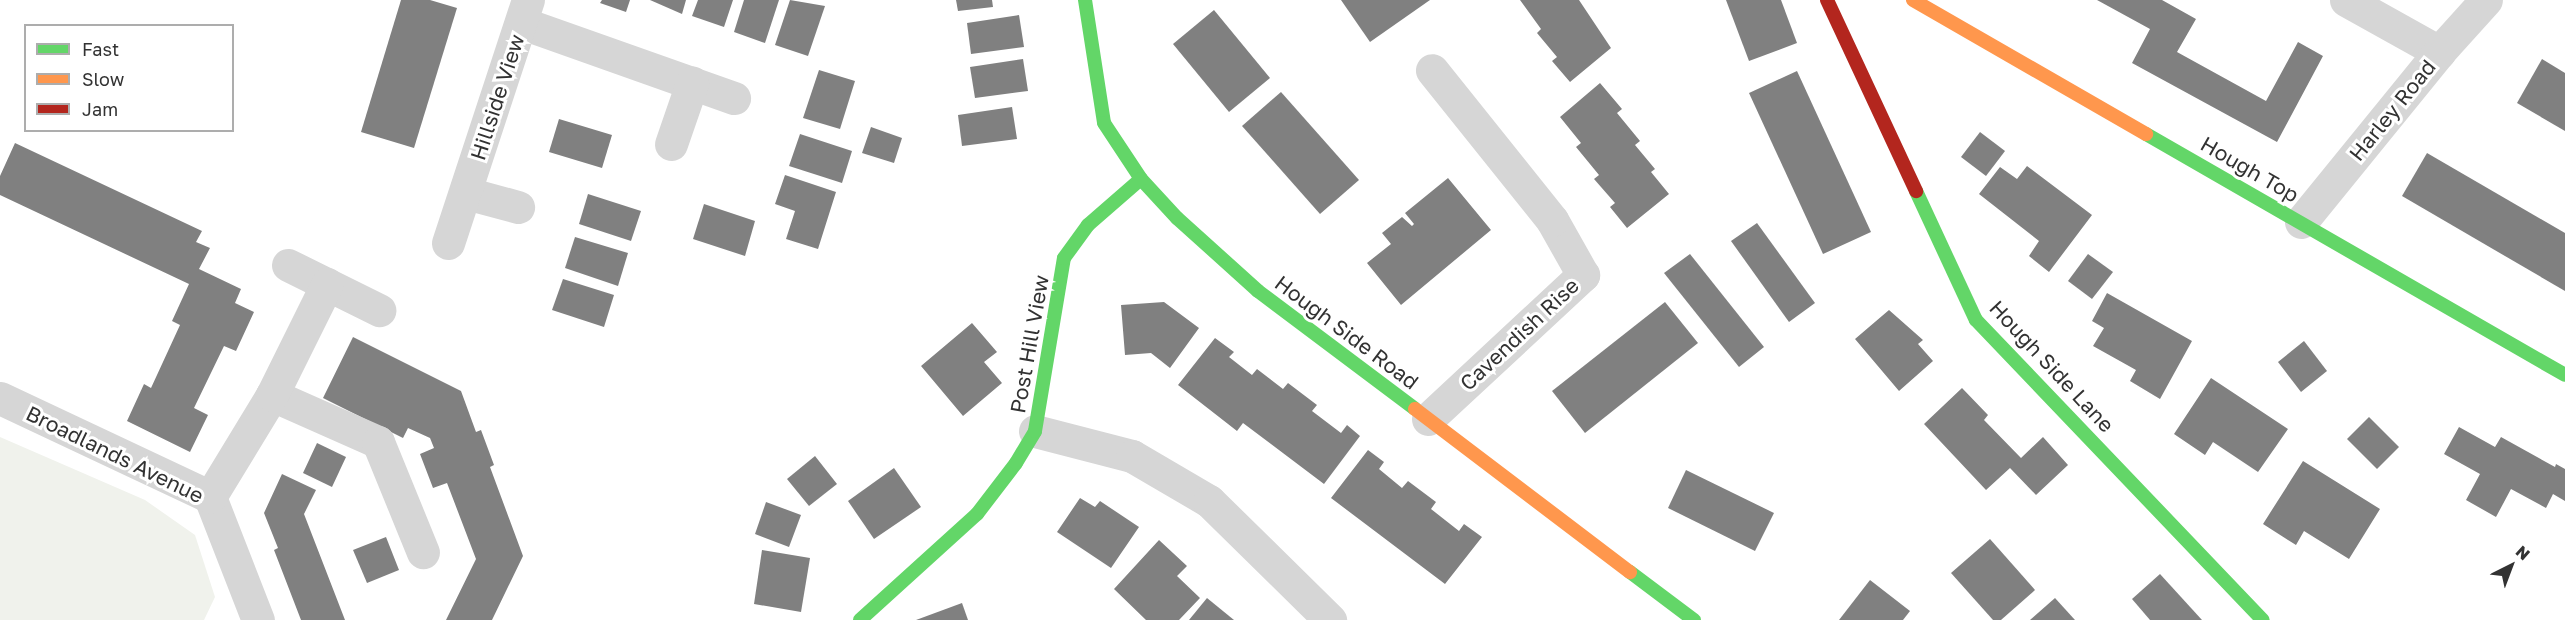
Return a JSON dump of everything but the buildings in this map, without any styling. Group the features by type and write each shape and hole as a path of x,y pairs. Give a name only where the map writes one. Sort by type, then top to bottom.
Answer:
{"street":[{"name":"Hough Side Road","path":"1085,0 1104,123 1141,179 1177,218 1258,291 1694,620"},
{"name":"Hough Side Lane","path":"1827,0 1976,320 2263,620"},
{"name":"Hough Top","path":"1913,0 2565,375"},
{"path":"2346,0 2439,52"},
{"name":"Harley Road","path":"2301,222 2439,52 2486,0"},
{"path":"525,11 692,83 734,98"},
{"name":"Hillside View","path":"448,243 525,11"},
{"name":"Cavendish Rise","path":"1428,419 1583,275 1552,220 1432,70"},
{"path":"671,144 692,83"},
{"name":"Post Hill View","path":"860,620 977,514 1035,431 1064,258 1088,225 1141,179"},
{"path":"466,193 518,207"},
{"path":"288,265 379,310"},
{"path":"210,497 272,395 327,284"},
{"path":"272,395 378,442 423,552"},
{"name":"Broadlands Avenue","path":"0,398 210,497 258,620"},
{"path":"1035,431 1132,456 1209,501 1330,620"}],"shaded area":[{"path":"0,437 145,500 195,535 215,597 204,620 0,620"}],"traffic: fast":[{"path":"1085,0 1104,123 1141,179 1177,218 1258,291 1415,409"},
{"path":"2146,134 2565,375"},
{"path":"860,620 977,514 1016,463 1035,431 1064,258 1088,225 1141,179"},
{"path":"1916,191 1976,320 2263,620"},
{"path":"1630,572 1694,620"}],"traffic: slow":[{"path":"1913,0 2146,134"},
{"path":"1415,409 1630,572"}],"traffic: jam":[{"path":"1827,0 1916,191"}]}
